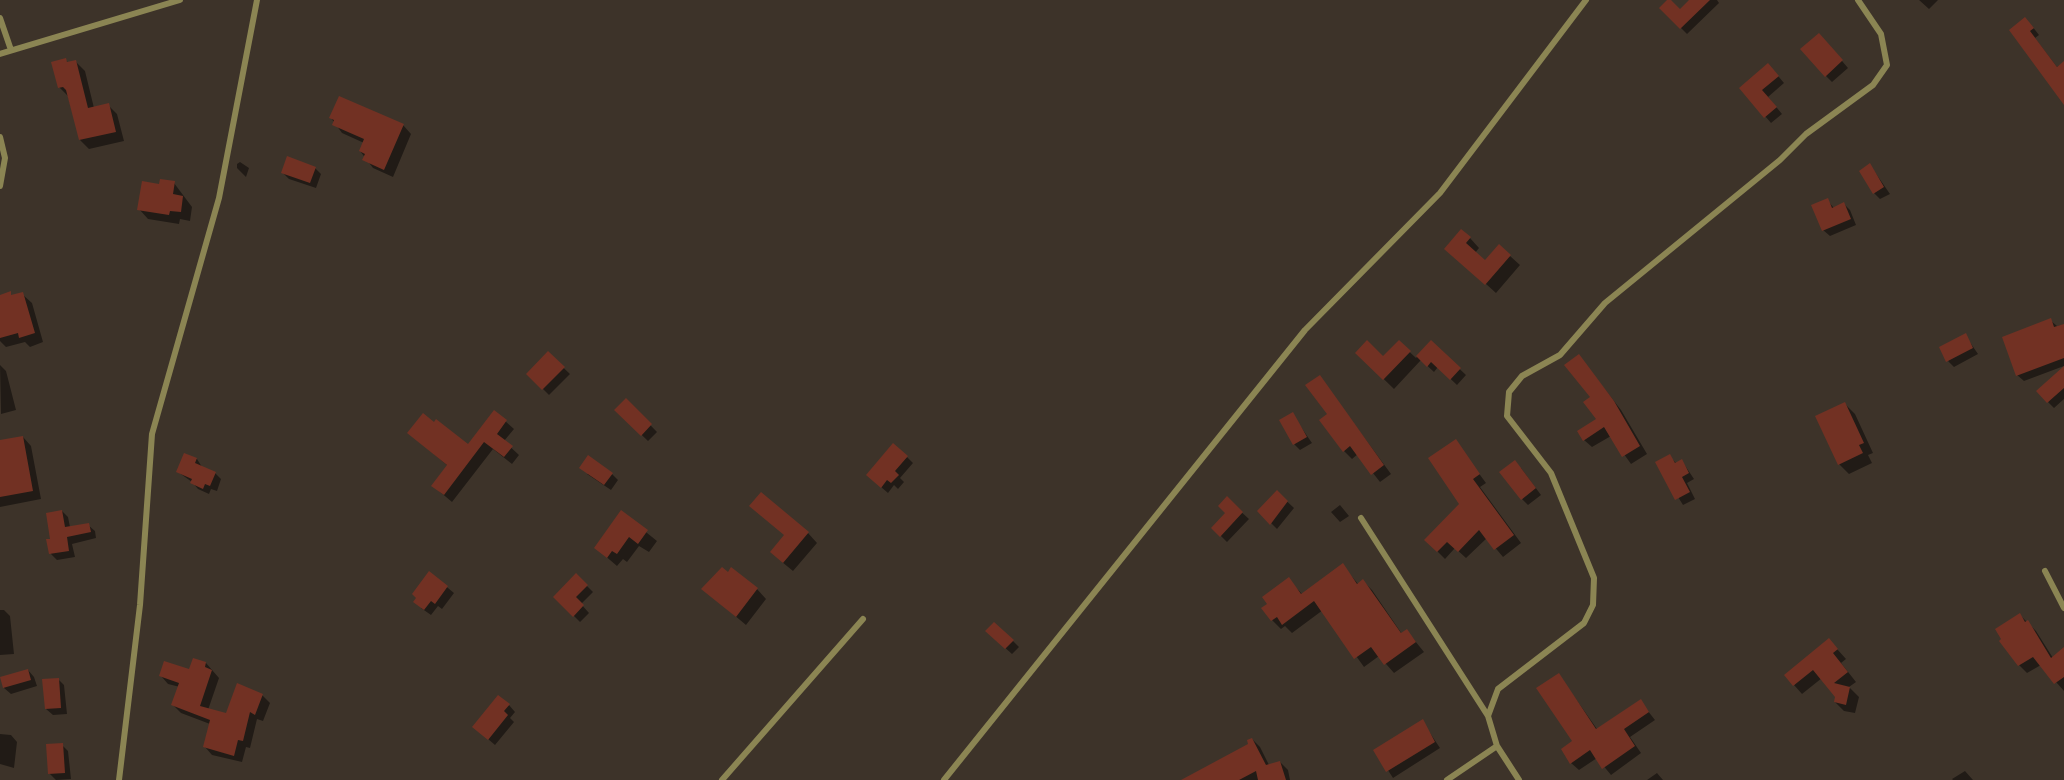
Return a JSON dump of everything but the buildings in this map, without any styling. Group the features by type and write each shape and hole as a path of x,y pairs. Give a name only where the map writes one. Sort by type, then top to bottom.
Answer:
{"street":[{"path":"0,54 180,0"},
{"path":"119,780 140,605 152,434 219,198 252,11 257,0"},
{"path":"944,780 1305,330 1440,193 1586,0"},
{"path":"1488,716 1498,689 1584,623 1593,605 1594,578 1551,473 1506,416 1509,392 1522,376 1560,355 1605,303 1780,160 1806,134 1873,85 1887,65 1881,34 1858,0"},
{"path":"0,18 11,50"},
{"path":"0,137 5,158 0,186"},
{"path":"1361,518 1488,716 1497,746 1519,780"},
{"path":"2046,571 2064,608"},
{"path":"722,780 863,619"},
{"path":"1447,780 1497,746"}]}
